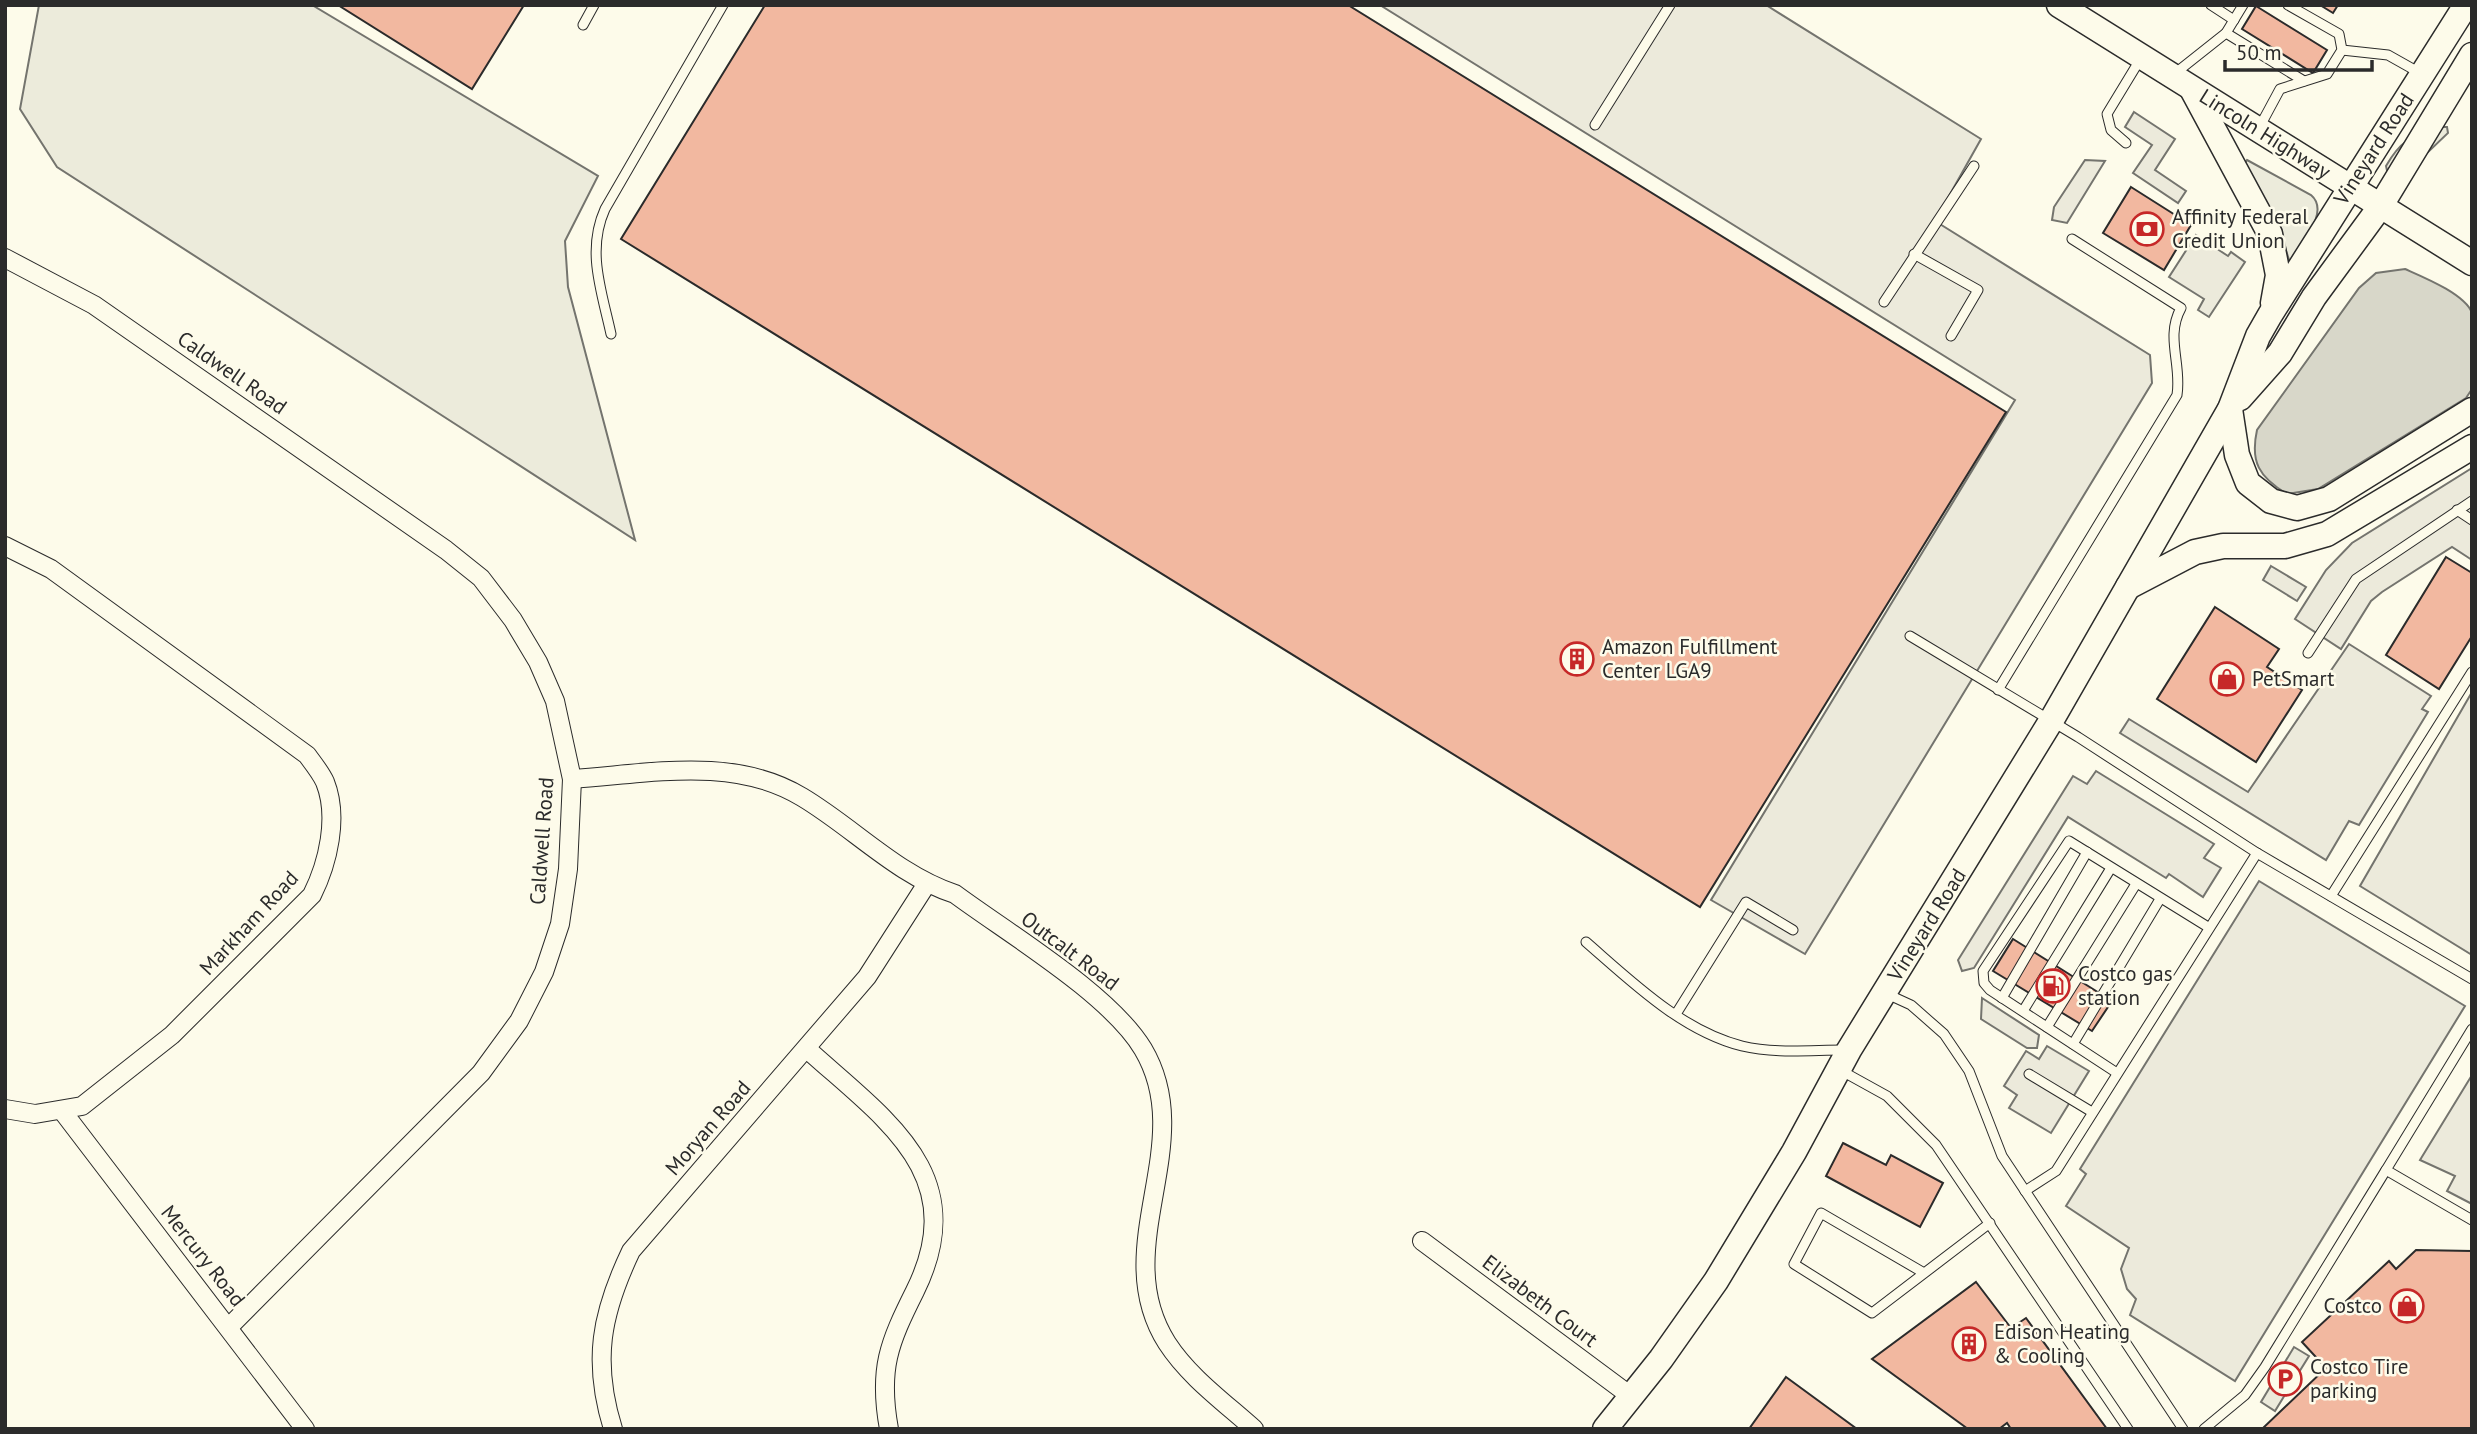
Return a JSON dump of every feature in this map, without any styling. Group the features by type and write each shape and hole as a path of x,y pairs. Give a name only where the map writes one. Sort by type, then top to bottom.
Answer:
{"street":[{"name":"Lincoln Highway","path":"2059,5 2472,262"},
{"name":"Vineyard Road","path":"1605,1429 1632,1397 1716,1281 1884,992 2051,721 2230,409 2258,336 2270,315 2466,5"},
{"name":"Vineyard Road","path":"2230,409 2280,353 2314,297 2379,206 2472,55"},
{"path":"2182,81 2270,234 2278,275 2270,315"},
{"name":"Caldwell Road","path":"5,258 94,305 446,550 481,578 513,620 538,662 562,726 572,779 568,869 559,924 544,972 519,1021 481,1073 229,1327"},
{"path":"2230,409 2237,455 2248,483 2271,502 2297,508 2329,499 2472,410"},
{"path":"2127,588 2195,552 2223,546 2285,546 2320,537 2472,447"},
{"name":"Markham Road","path":"5,546 51,569 307,754 324,781 332,807 323,873 312,895 172,1035 82,1107 63,1112 35,1114 5,1109"},
{"name":"Outcalt Road","path":"572,779 711,769 754,775 801,796 926,885 955,894 1116,1014 1143,1049 1161,1088 1165,1128 1145,1241 1145,1281 1152,1312 1182,1364 1254,1429"},
{"name":"Moryan Road","path":"613,1429 605,1402 600,1363 603,1324 615,1286 631,1251 867,977 926,885"},
{"path":"807,1049 897,1130 918,1158 928,1181 932,1234 928,1263 897,1324 885,1359 884,1390 889,1429"},
{"name":"Mercury Road","path":"63,1112 305,1429"},
{"name":"Elizabeth Court","path":"1422,1241 1632,1397"}],"lane":[{"path":"583,25 594,5"},
{"path":"611,334 595,261 596,230 605,209 723,5"},
{"path":"1595,125 1670,5"},
{"path":"2211,5 2234,20"},
{"path":"2182,81 2226,33 2243,5"},
{"path":"2258,130 2280,89 2327,74 2342,50 2339,34 2288,5"},
{"path":"2226,33 2304,81"},
{"path":"2342,50 2388,55 2422,74"},
{"path":"2126,143 2111,130 2106,114 2142,57"},
{"path":"1884,302 1974,166"},
{"path":"1998,690 2175,403 2179,380 2173,335 2181,308 2071,239"},
{"path":"1914,254 1978,290 1951,336"},
{"path":"2308,653 2356,579 2472,501"},
{"path":"2457,510 2472,520"},
{"path":"1910,636 2051,721 2257,853 2472,979"},
{"path":"2331,896 2472,672"},
{"path":"2117,1073 2003,998 1984,983 1983,971 2069,841 2208,927"},
{"path":"2003,998 2087,852"},
{"path":"2025,1191 2056,1171 2257,853"},
{"path":"2023,1011 2111,868"},
{"path":"2047,1027 2136,884"},
{"path":"2073,1044 2160,899"},
{"path":"1676,1014 1746,902 1793,930"},
{"path":"1586,942 1643,991 1676,1014 1720,1037 1743,1046 1844,1060 1887,1096 1936,1145 2128,1429"},
{"path":"1884,992 1911,1005 1944,1034 1969,1071 2002,1156 2183,1429"},
{"path":"2204,1429 2245,1395 2265,1367 2472,1029"},
{"path":"2029,1074 2092,1112"},
{"path":"2386,1170 2472,1220"},
{"path":"1924,1273 1821,1213 1794,1264 1872,1313 1990,1223"}],"shaded area":[{"path":"39,5 312,5 598,176 565,241 568,287 635,540 57,167 20,109"},
{"path":"1380,5 1766,5 1981,139 1935,221 2150,355 2152,383 1805,954 1711,900 2015,400"},
{"path":"2134,112 2175,139 2155,170 2186,191 2178,203 2133,173 2152,145 2125,127"},
{"path":"2447,127 2448,133 2402,177 2388,175 2386,166 2403,144 2415,136"},
{"path":"2085,160 2105,161 2067,223 2052,220 2054,207"},
{"path":"2247,160 2311,195 2316,202 2318,210 2312,229 2290,263 2278,225 2245,163"},
{"path":"2196,235 2228,256 2231,252 2245,262 2209,317 2198,310 2204,299 2169,277"},
{"path":"2405,269 2452,293 2468,306 2472,313 2472,389 2466,398 2318,489 2287,494 2263,475 2259,468 2255,451 2257,430 2359,288 2376,273"},
{"path":"2472,468 2472,560 2452,547 2382,592 2371,601 2341,649 2295,619 2326,570 2352,543"},
{"path":"2271,566 2306,587 2297,601 2263,580"},
{"path":"2349,644 2431,696 2422,709 2428,712 2359,825 2349,821 2326,860 2120,733 2129,719 2248,792"},
{"path":"2472,692 2472,955 2360,886"},
{"path":"2096,771 2214,844 2204,858 2221,868 2203,897 2169,874 2166,878 2068,817 1974,968 1962,971 1958,960 2073,776 2087,784"},
{"path":"2259,881 2465,1006 2235,1381 2130,1315 2136,1299 2127,1289 2121,1269 2129,1248 2066,1206 2086,1174 2080,1169"},
{"path":"1982,998 2039,1035 2037,1048 2027,1048 1981,1019"},
{"path":"2047,1046 2089,1071 2051,1133 2009,1108 2017,1095 2004,1086 2026,1051 2039,1059"},
{"path":"2472,1075 2472,1204 2447,1191 2455,1176 2420,1160"},
{"name":"Costco Tire parking","path":"2294,1347 2309,1356 2275,1411 2261,1402"}],"building":[{"path":"338,5 524,5 472,89"},
{"name":"Amazon Fulfillment Center LGA9","path":"765,5 1348,5 2006,412 1700,907 621,239"},
{"path":"2320,5 2338,5 2333,13"},
{"path":"2256,6 2327,50 2313,73 2242,29"},
{"name":"Affinity Federal Credit Union","path":"2131,187 2191,225 2164,270 2103,233"},
{"path":"2446,557 2472,573 2472,636 2439,689 2386,655"},
{"name":"PetSmart","path":"2215,607 2279,649 2267,667 2302,690 2256,762 2157,699"},
{"name":"Costco gas station","path":"2013,939 2112,1001 2092,1031 1993,971"},
{"path":"1843,1143 1886,1165 1891,1155 1943,1183 1920,1227 1826,1176"},
{"name":"Costco","path":"2416,1250 2472,1251 2472,1429 2262,1429 2326,1368 2302,1342 2389,1261 2396,1269"},
{"name":"Edison Heating & Cooling","path":"1976,1282 2011,1328 2026,1318 2107,1429 2011,1429 2007,1423 1999,1429 1968,1429 1872,1359"},
{"path":"1786,1377 1857,1429 1749,1429"}],"place":[{"name":"Affinity Federal Credit Union","path":"2147,229"},
{"name":"Amazon Fulfillment Center LGA9","path":"1577,659"},
{"name":"PetSmart","path":"2227,679"},
{"name":"Costco gas station","path":"2053,986"},
{"name":"Costco","path":"2407,1306"},
{"name":"Edison Heating & Cooling","path":"1969,1344"},
{"name":"Costco Tire parking","path":"2285,1379"}]}
